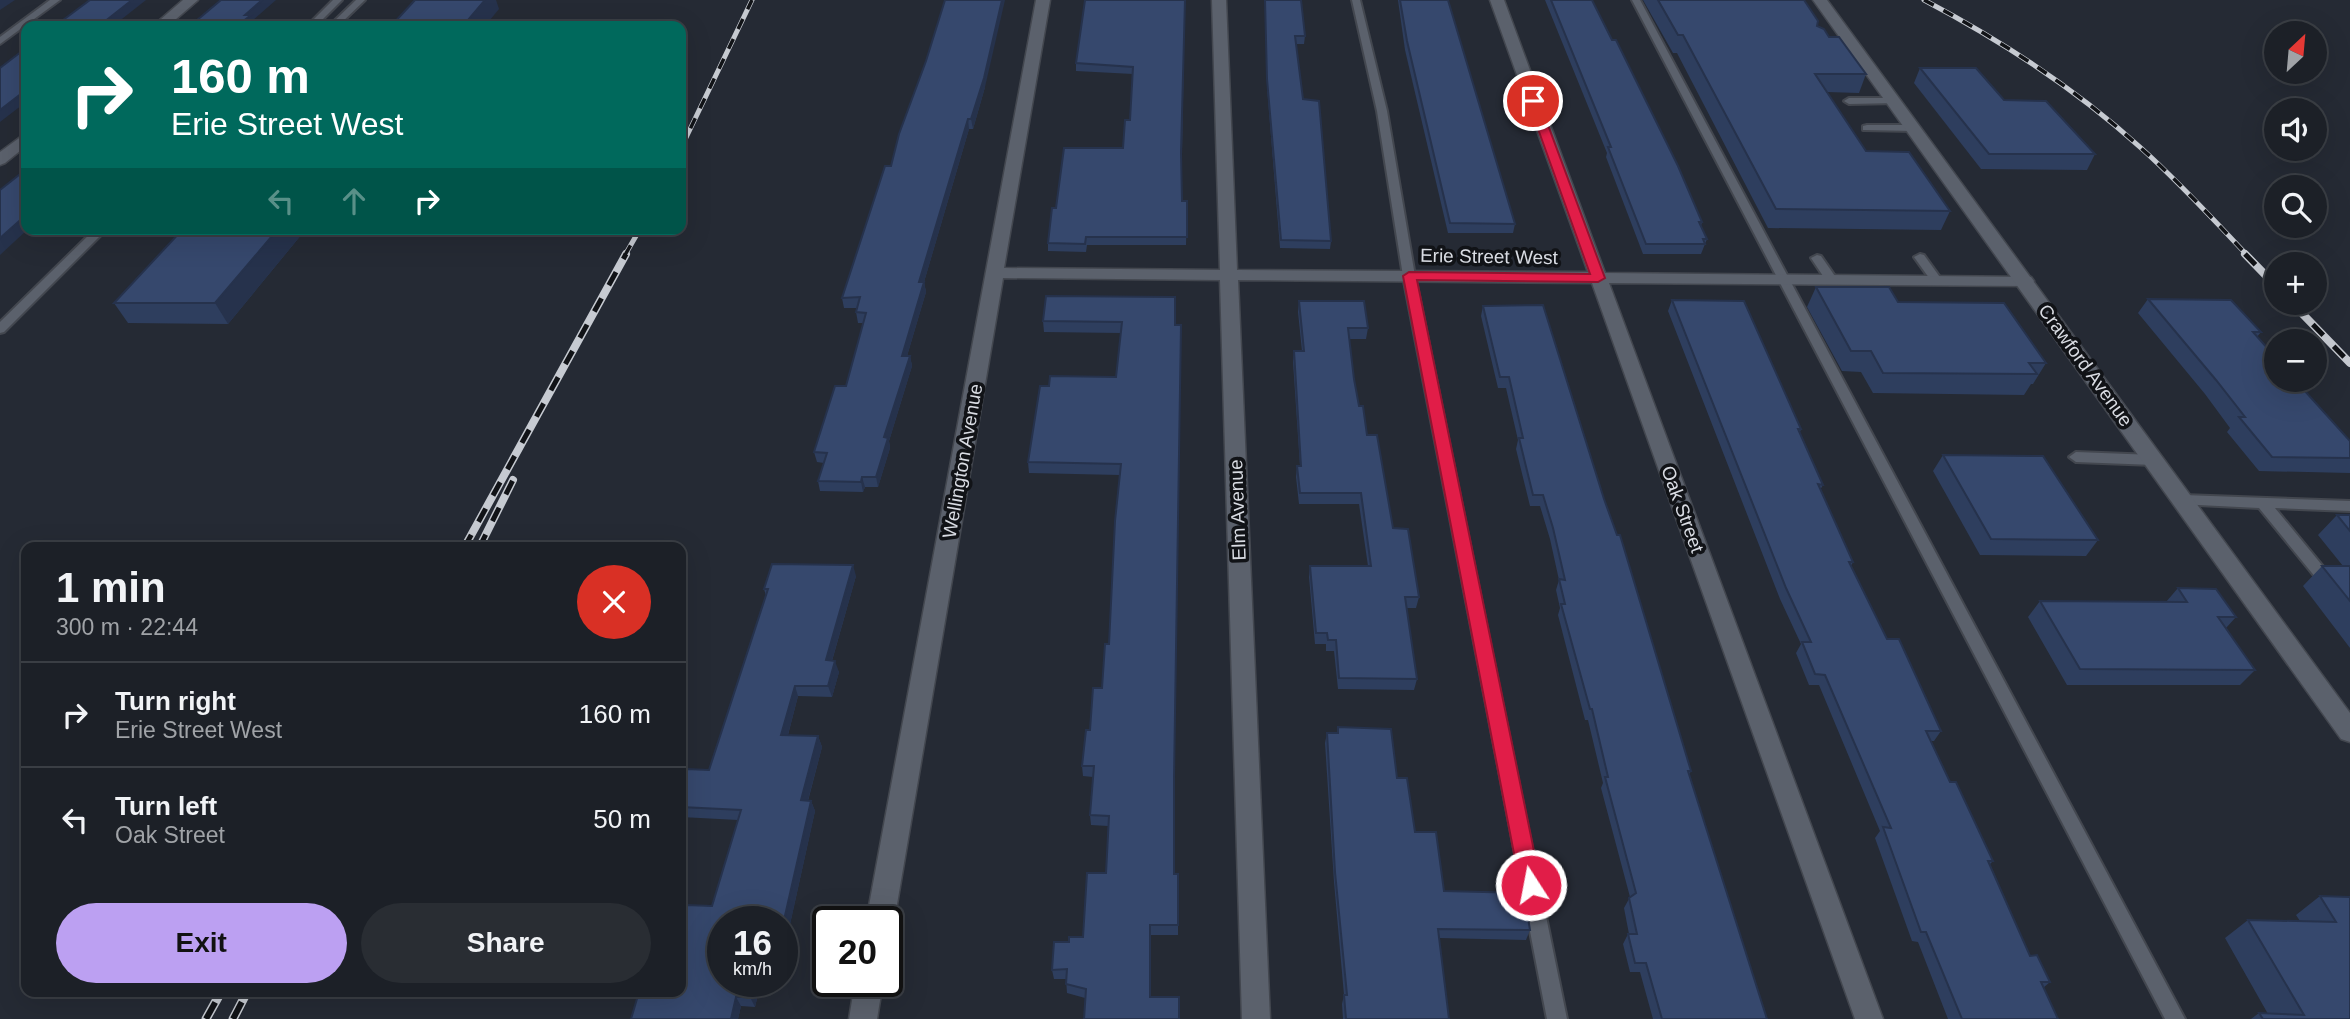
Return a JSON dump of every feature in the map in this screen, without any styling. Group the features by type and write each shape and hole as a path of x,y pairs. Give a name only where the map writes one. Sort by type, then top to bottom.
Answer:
{"street":[{"path":"166,21 191,0"},
{"name":"Wellington Avenue","path":"883,906 1043,0"},
{"name":"Elm Avenue","path":"1219,0 1256,1019"},
{"name":"Oak Street","path":"1497,0 1869,1019"},
{"name":"Crawford Avenue","path":"1820,0 1844,42 1914,128 2350,732"},
{"path":"0,160 21,142"},
{"name":"Erie Street West","path":"995,273 2025,281"},
{"path":"863,1019 867,997"}],"lane":[{"path":"27,21 56,0"},
{"path":"316,21 338,0"},
{"path":"338,21 361,0"},
{"path":"1356,0 1382,111 1409,276 1557,1019"},
{"path":"1636,0 2175,1019"},
{"path":"0,41 21,26"},
{"path":"1849,101 1894,101"},
{"path":"1867,128 1914,128"},
{"path":"0,329 96,235"},
{"path":"1920,257 1936,280"},
{"path":"1817,258 1831,279"},
{"path":"2076,457 2154,460"},
{"path":"2183,500 2350,506"},
{"path":"2263,503 2321,574"}],"building":[{"path":"90,0 132,0 105,21 62,21"},
{"path":"221,0 262,0 245,15 251,15 243,21 196,21"},
{"path":"415,0 485,0 467,21 396,21"},
{"path":"945,0 1002,0 984,78 971,119 968,119 919,282 924,282 902,356 910,356 884,437 888,438 876,477 862,477 861,482 818,481 827,453 814,452 835,386 846,386 866,313 856,312 860,297 842,298 885,166 891,166 899,134"},
{"path":"1085,0 1185,0 1181,152 1182,201 1187,201 1187,237 1086,237 1085,244 1048,243 1064,148 1123,148 1125,120 1130,120 1133,67 1076,63"},
{"path":"1265,0 1301,0 1305,36 1295,36 1303,99 1319,101 1331,241 1281,240 1267,79"},
{"path":"1400,0 1448,0 1515,224 1450,223 1407,41"},
{"path":"1551,0 1592,0 1612,40 1616,40 1678,166 1702,222 1699,222 1707,239 1703,239 1705,244 1646,244 1608,147 1611,147"},
{"path":"1658,0 1804,0 1818,21 1817,26 1824,29 1829,37 1839,37 1866,74 1815,74 1866,151 1909,152 1950,211 1776,209 1683,35 1678,35"},
{"path":"21,52 21,94 0,110 0,68"},
{"path":"1920,68 1976,68 2004,100 2046,101 2095,154 1989,154"},
{"path":"21,173 21,219 0,238 0,190"},
{"path":"177,235 273,235 215,303 114,303"},
{"path":"1816,287 1889,287 1898,302 2004,303 2046,363 2029,363 2037,374 1883,373 1871,351 1851,351"},
{"path":"1046,296 1175,297 1175,325 1181,325 1174,779 1174,874 1178,874 1178,925 1150,925 1150,997 1179,997 1179,1019 1084,1019 1086,989 1066,984 1067,969 1052,970 1054,942 1069,942 1069,937 1083,937 1087,873 1106,873 1109,816 1090,815 1094,766 1082,766 1086,730 1090,730 1093,688 1102,688 1105,644 1109,644 1115,521 1121,464 1028,462 1040,386 1049,386 1050,376 1116,377 1122,322 1043,321"},
{"path":"2148,299 2231,300 2261,332 2253,332 2264,344 2264,392 2306,392 2350,441 2350,458 2272,457 2239,417 2245,417"},
{"path":"1672,300 1744,301 1801,429 1798,429 1823,485 1818,484 1853,562 1849,562 1887,639 1899,639 1941,731 1926,731 1950,782 1956,782 1993,861 1988,861 2030,956 2037,955 2050,982 2041,982 2058,1019 1962,1019 1926,932 1921,932 1883,827 1891,828 1825,675 1815,674 1802,642 1811,642 1786,588"},
{"path":"1299,301 1364,301 1368,328 1348,328 1354,379 1359,406 1363,406 1367,435 1377,435 1393,528 1408,529 1419,597 1405,597 1417,679 1339,678 1336,640 1328,640 1327,633 1316,633 1310,566 1371,566 1361,493 1300,493 1297,466 1301,466 1294,351 1304,351"},
{"path":"1543,305 1604,499 1617,535 1620,535 1691,771 1688,771 1767,1019 1662,1019 1646,963 1635,963 1628,934 1637,934 1629,898 1636,893 1605,777 1608,777 1592,709 1561,604 1565,604 1559,579 1565,580 1553,528 1543,495 1533,495 1519,438 1523,438 1509,377 1500,377 1483,306"},
{"path":"1943,455 2043,456 2098,540 1991,539"},
{"path":"2337,515 2350,515 2350,531"},
{"path":"772,564 853,565 826,660 835,661 828,686 795,686 781,735 818,736 801,800 811,801 787,906 712,906 741,810 686,807 686,769 709,770 768,589 764,589"},
{"path":"2322,566 2350,566 2350,601"},
{"path":"2178,588 2216,589 2236,617 2218,617 2255,670 2080,669 2040,601 2187,602"},
{"path":"1338,727 1391,729 1397,778 1407,778 1415,832 1436,832 1444,891 1524,893 1530,930 1438,929 1449,1019 1346,1019 1344,995 1347,995 1335,872 1327,733 1338,733"},
{"path":"2320,896 2350,897 2350,1019 2263,1019 2259,1013 2304,1015 2248,920 2336,922"},
{"path":"686,905 712,906 707,906 707,997 736,997 731,1019 631,1019 638,997 686,997"}],"railway":[{"path":"686,138 752,0"},
{"path":"1924,0 2010,49 2091,106 2169,174 2247,255"},
{"path":"625,255 637,235"},
{"path":"467,542 626,254"},
{"path":"2245,254 2264,274"},
{"path":"2304,315 2350,363"},
{"path":"482,542 513,480"},
{"path":"206,1019 218,997"},
{"path":"233,1019 244,997"}],"route":[{"path":"1531,885 1409,276 1598,278 1533,101"}]}
